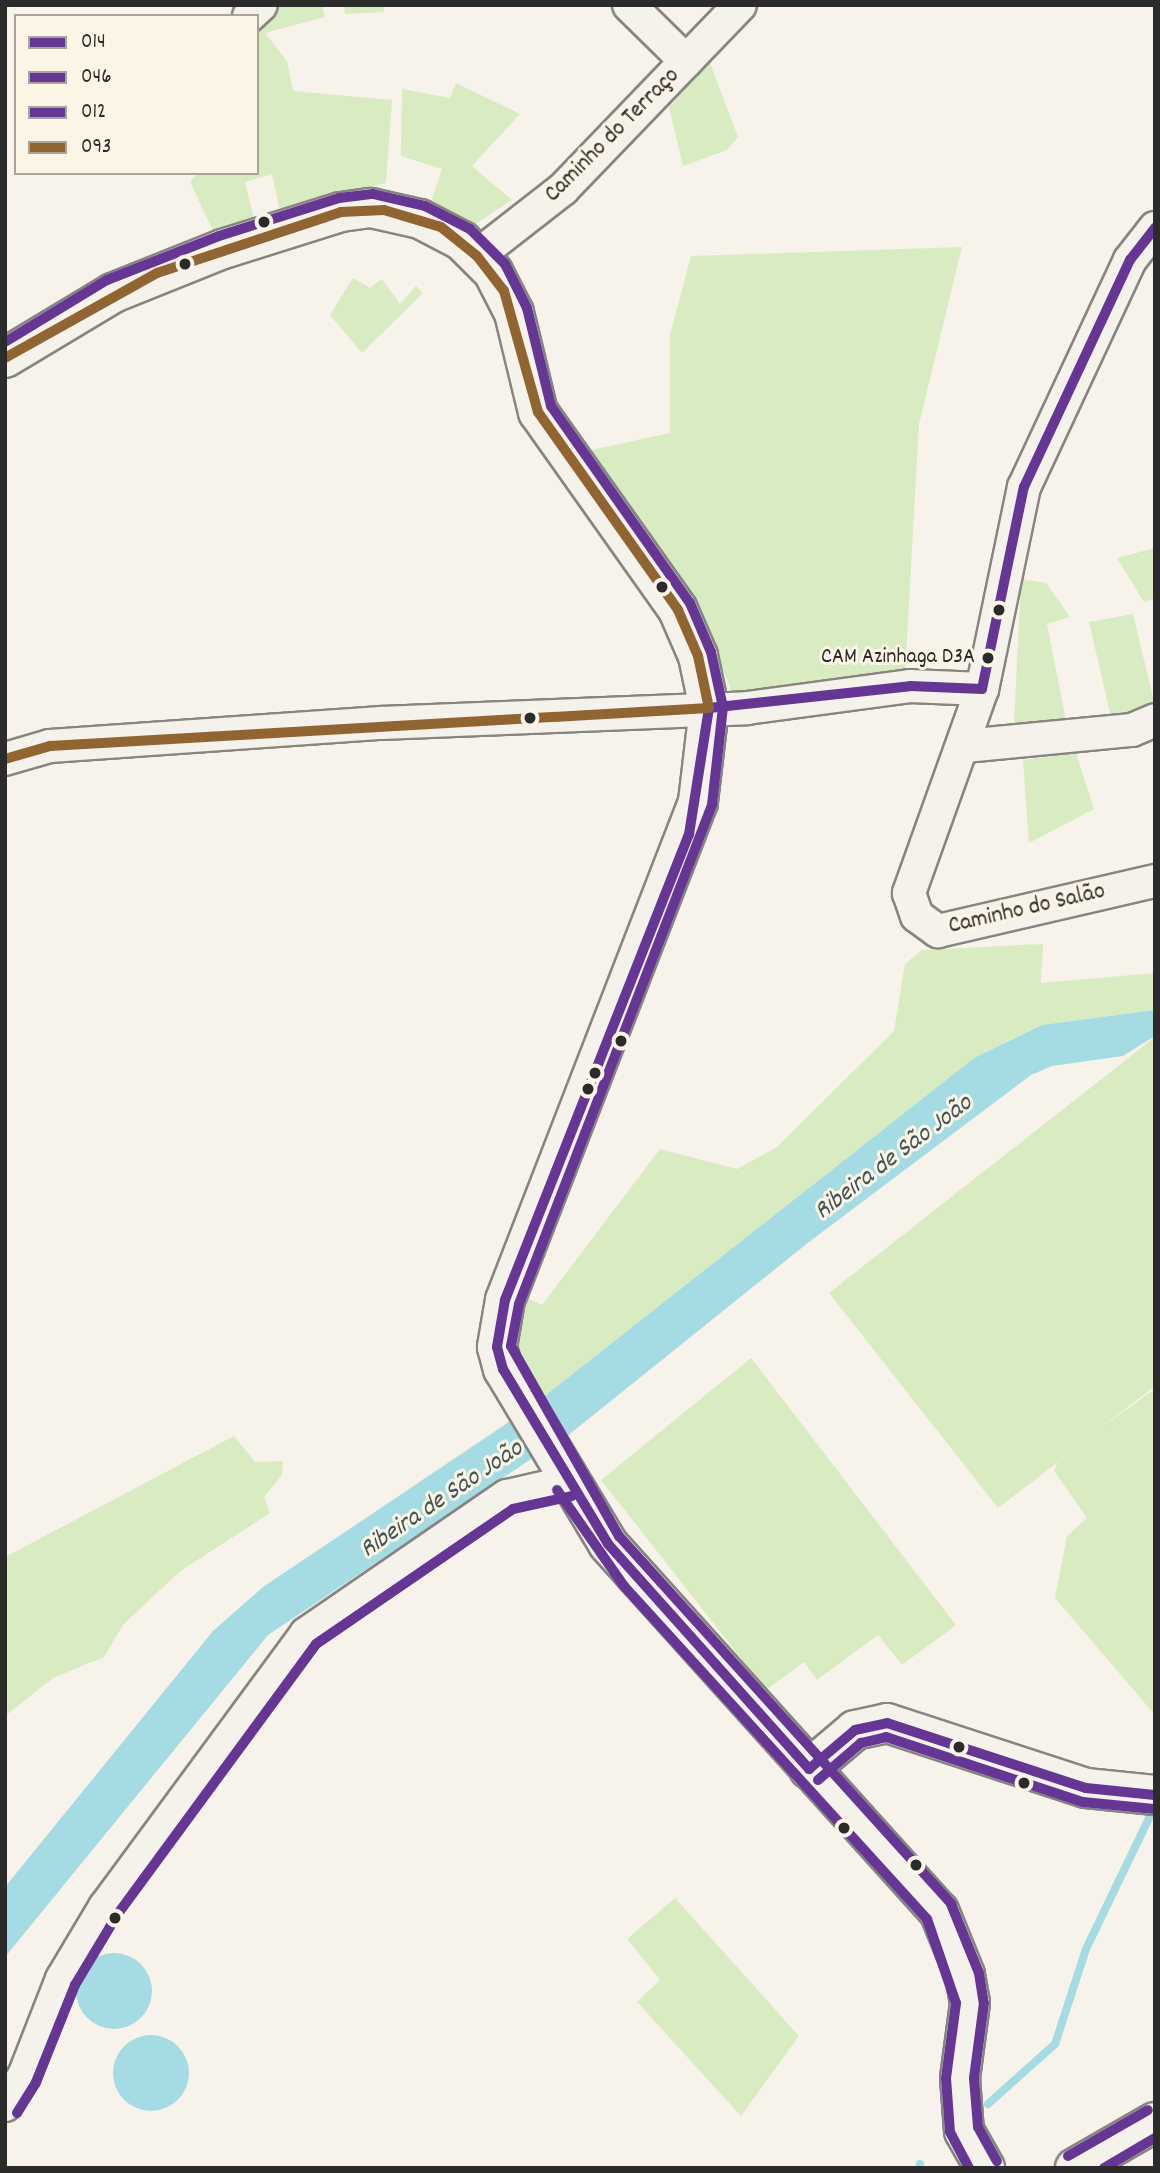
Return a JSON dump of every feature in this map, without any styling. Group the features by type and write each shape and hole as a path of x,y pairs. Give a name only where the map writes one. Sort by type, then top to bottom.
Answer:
{"main road":[{"path":"5,358 157,273 341,212 399,212 440,228 477,256 514,313 538,412 678,610 698,656 709,708 689,834 505,1300 497,1347 502,1369 548,1449 634,1577 939,1911 958,1948 970,2003 960,2078 964,2132 985,2168"},
{"path":"809,1769 850,1733 887,1723 1086,1788 1155,1795"},
{"path":"1075,2168 1155,2122"}],"street":[{"path":"629,5 686,61"},
{"name":"Caminho do Terraço","path":"477,256 562,189 740,5"},
{"path":"1155,228 1130,260 1024,487 982,689 965,746 1132,730 1155,720"},
{"path":"5,759 50,746 709,708 910,686 982,689"},
{"name":"Caminho do Salão","path":"965,746 909,893 927,926 955,929 1155,881"},
{"path":"5,2105 24,2076 62,1979 105,1908 306,1634 507,1496 569,1482"}],"green space":[{"path":"274,5 322,5 325,17 265,33 287,61 293,91 392,100 386,183 280,212 272,174 245,182 254,219 213,231 190,182 196,175 259,175 259,19"},
{"path":"344,5 384,5 384,12 345,14"},
{"path":"710,63 738,137 727,150 683,166 669,107"},
{"path":"456,83 520,114 472,166 512,200 462,233 432,199 442,169 401,156 402,89 450,98"},
{"path":"962,247 919,424 905,675 733,694 693,597 582,452 670,433 670,335 691,256"},
{"path":"353,278 370,288 382,279 400,304 416,286 423,293 362,353 330,315"},
{"path":"1155,548 1155,599 1144,602 1117,558"},
{"path":"1021,579 1046,583 1070,617 1047,624 1066,721 1014,723"},
{"path":"1133,614 1155,706 1111,717 1089,622"},
{"path":"1076,753 1094,809 1029,843 1023,760"},
{"path":"1043,944 1041,983 1155,973 1155,1010 1042,1025 974,1058 537,1402 516,1366 511,1315 523,1296 542,1305 660,1149 737,1169 777,1147 894,1031 905,964 922,950"},
{"path":"1155,1037 1155,1386 1098,1430 1155,1389 1155,1715 1055,1598 1067,1536 1087,1518 1054,1471 1058,1462 998,1508 829,1293"},
{"path":"751,1358 956,1625 902,1665 878,1635 817,1680 804,1662 766,1690 601,1480"},
{"path":"234,1436 255,1462 283,1461 282,1475 264,1497 270,1513 179,1572 123,1625 104,1657 53,1678 5,1716 5,1557"},
{"path":"675,1898 799,2036 741,2116 637,2002 660,1980 627,1939"}],"water":[{"name":"Ribeira de São João","path":"1155,1010 1155,1036 1123,1056 1052,1066 1031,1075 809,1242 561,1441 537,1402 974,1058 1042,1025"},
{"name":"Ribeira de São João","path":"515,1418 537,1455 268,1635 5,1957 5,1887 213,1631 263,1587"},
{"path":"114,1953 129,1956 141,1964 149,1976 152,1991 149,2006 141,2018 129,2026 114,2029 99,2026 87,2018 79,2006 76,1991 79,1976 87,1964 99,1956"},
{"path":"151,2035 166,2038 178,2046 186,2058 189,2073 186,2088 178,2100 166,2108 151,2111 136,2108 124,2100 116,2088 113,2073 116,2058 124,2046 136,2038"}],"waterway":[{"path":"988,2104 1055,2044 1086,1949 1150,1816"},
{"path":"919,2168 920,2164"}],"transit line":[{"name":"012","path":"5,342 107,280 219,236 339,198 373,194 425,206 470,229 505,264 527,308 551,406 690,603 711,652 723,707 712,805 519,1304 511,1346 619,1536 951,1904 979,1973 984,2003 974,2078 978,2127 997,2161"},
{"name":"093","path":"5,358 157,273 341,212 384,210 441,227 477,256 504,291 538,412 678,610 698,656 709,708 50,746 5,759"},
{"name":"014","path":"982,689 1024,487 1130,260 1155,228"},
{"name":"014","path":"709,708 910,686 982,689"},
{"name":"014","path":"709,708 689,834 505,1300 497,1347 503,1369 608,1544 809,1769"},
{"name":"046","path":"557,1490 624,1586 927,1919 956,2003 946,2078 950,2132 969,2168"},
{"name":"046","path":"17,2113 36,2082 75,1985 117,1915 316,1644 513,1509 572,1496"},
{"name":"014","path":"809,1769 855,1730 887,1723 1086,1788 1155,1795"},
{"name":"046","path":"818,1780 861,1743 886,1737 1083,1802 1154,1809"},
{"name":"012","path":"1068,2156 1148,2110"},
{"name":"046","path":"1104,2168 1155,2138"}],"place":[{"name":"CAM Azinhaga D3A","path":"988,658"}]}
